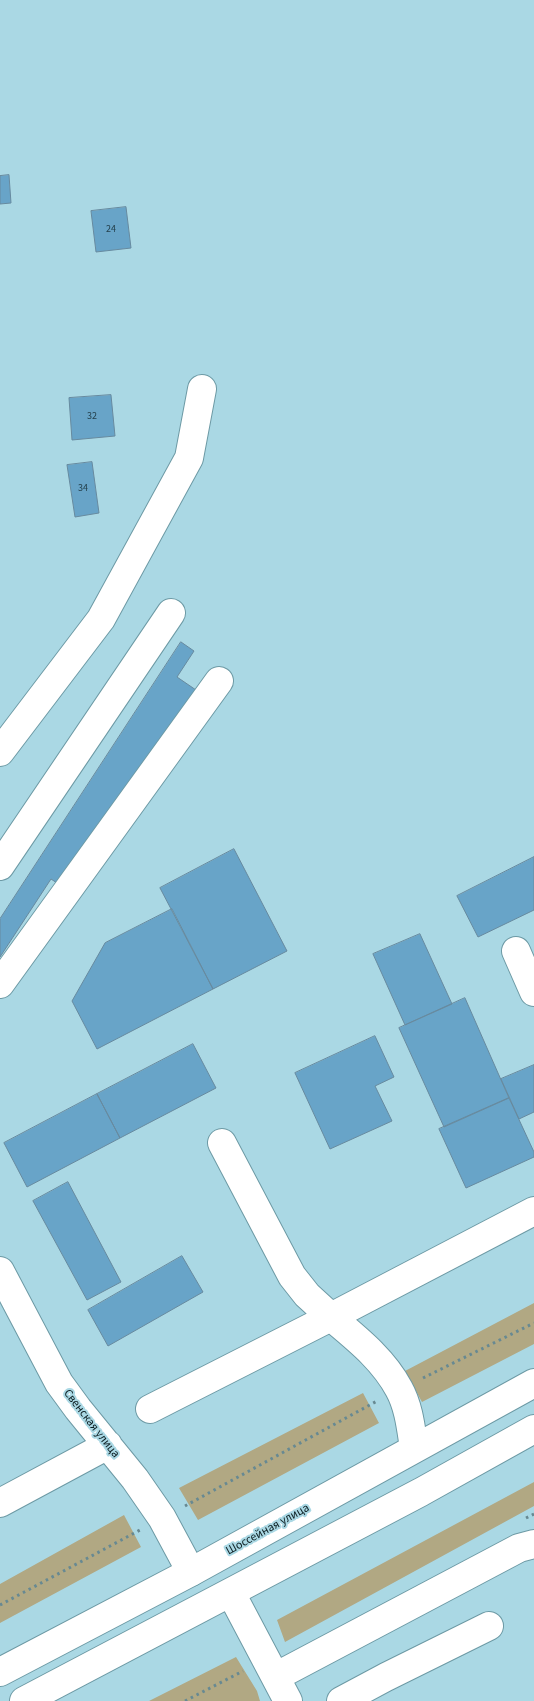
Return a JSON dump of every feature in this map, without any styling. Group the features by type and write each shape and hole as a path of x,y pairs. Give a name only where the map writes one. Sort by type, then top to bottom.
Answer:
{"main road":[{"path":"0,752 101,619 189,458 202,389"},
{"path":"0,866 171,613"},
{"path":"0,984 219,682"},
{"path":"516,951 534,992"},
{"path":"222,1143 292,1276 307,1295 370,1350 400,1389 408,1412 414,1448"},
{"path":"150,1409 534,1211"},
{"name":"Свенская улица","path":"0,1271 59,1383 135,1479 162,1518 191,1572"},
{"name":"Шоссейная улица","path":"0,1672 191,1572 534,1383"},
{"path":"24,1701 421,1492 534,1429"},
{"path":"0,1503 108,1446"},
{"path":"277,1676 519,1548 534,1544"},
{"path":"231,1593 277,1676 288,1701"},
{"path":"341,1701 386,1676 489,1626"}],"path":[{"path":"0,1605 400,1389 534,1322"}],"shaded area":[{"path":"534,1303 534,1344 422,1402 405,1371"},
{"path":"363,1393 379,1423 198,1520 179,1488"},
{"path":"534,1482 534,1506 285,1642 277,1620"},
{"path":"124,1515 141,1547 0,1623 0,1584"},
{"path":"236,1657 257,1691 260,1701 149,1701"}],"building":[{"path":"9,175 11,203 0,204 0,176"},
{"path":"126,207 131,248 96,252 91,211"},
{"path":"111,395 115,436 72,440 69,398"},
{"path":"92,462 99,513 75,517 67,465"},
{"path":"181,642 194,651 177,677 196,690 66,889 51,879 0,957 0,919"},
{"path":"234,849 287,951 213,989 160,888"},
{"path":"534,857 534,910 478,937 457,896"},
{"path":"172,909 213,989 97,1049 72,1001 105,943"},
{"path":"420,934 452,1004 405,1025 373,954"},
{"path":"465,998 509,1098 444,1127 399,1028"},
{"path":"375,1036 394,1077 375,1086 392,1121 330,1149 295,1073"},
{"path":"193,1044 216,1088 120,1138 97,1094"},
{"path":"534,1065 534,1112 519,1119 501,1079"},
{"path":"97,1094 120,1138 27,1187 4,1143"},
{"path":"509,1098 534,1152 534,1157 466,1188 439,1129"},
{"path":"68,1182 121,1282 87,1300 33,1201"},
{"path":"182,1256 203,1292 108,1346 88,1310"}]}
